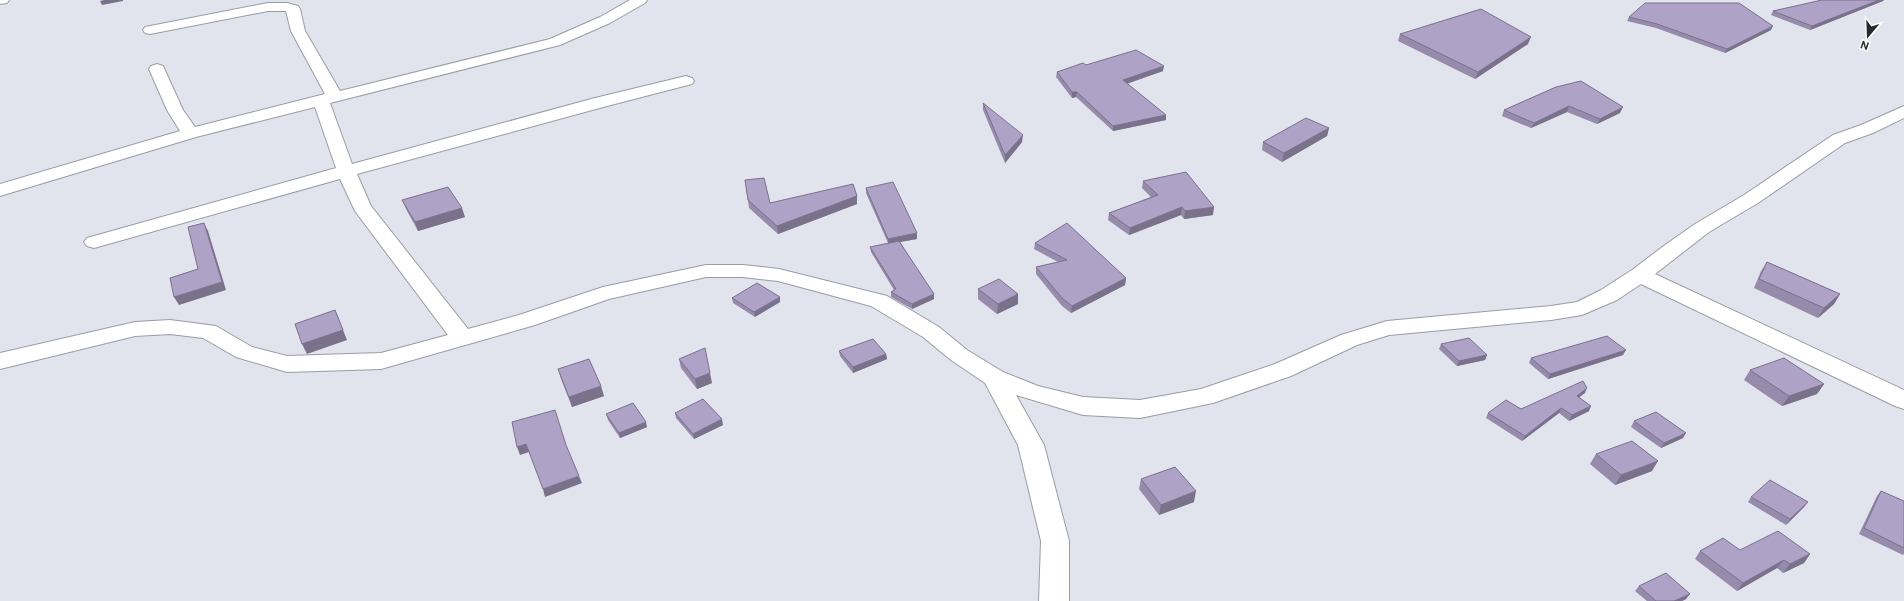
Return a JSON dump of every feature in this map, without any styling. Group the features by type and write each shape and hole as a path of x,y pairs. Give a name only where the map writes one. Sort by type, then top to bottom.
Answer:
{"street":[{"path":"0,190 190,133 555,42 605,20 640,0"},
{"path":"150,30 268,7 287,7 293,10 298,31 328,99 346,171 362,207 408,270 464,338"},
{"path":"157,69 175,110 190,133"},
{"path":"94,242 346,171 601,102 686,81"},
{"path":"0,361 135,329 170,327 208,331 244,352 288,364 381,361 527,320 603,294 706,271 743,271 779,275 880,300 932,332 959,355 994,378 1031,392 1083,406 1140,409 1204,397 1283,370 1349,340 1387,328 1544,314 1582,308 1609,295 1640,275 1672,248 1702,228 1757,196 1839,139 1867,129 1904,111"},
{"path":"1640,275 1904,400"},
{"path":"994,378 1031,446 1055,541 1054,601"}],"building":[{"path":"1822,0 1879,0 1812,26 1773,11"},
{"path":"1645,3 1739,3 1773,26 1727,49 1657,24 1629,17"},
{"path":"1481,9 1531,37 1478,72 1400,34"},
{"path":"1136,50 1164,66 1123,80 1166,115 1113,126 1077,92 1072,92 1057,72 1083,63 1086,65"},
{"path":"1581,81 1623,107 1600,119 1569,106 1534,123 1504,110 1556,87"},
{"path":"983,103 1023,135 1005,155"},
{"path":"1306,118 1329,128 1284,153 1263,142"},
{"path":"1186,172 1214,207 1185,211 1182,207 1130,228 1109,213 1158,195 1143,181"},
{"path":"764,178 770,203 853,184 857,196 777,226 748,200 745,180"},
{"path":"893,182 917,233 888,239 866,188"},
{"path":"448,187 462,208 415,222 402,200"},
{"path":"204,223 222,282 174,297 170,278 198,269 188,227"},
{"path":"1067,223 1126,278 1072,306 1063,299 1036,267 1067,260 1035,243"},
{"path":"899,241 934,294 912,304 891,292 896,289 870,247"},
{"path":"1767,262 1840,294 1824,308 1759,279"},
{"path":"999,279 1018,294 998,304 978,289"},
{"path":"757,283 780,297 754,312 732,298"},
{"path":"335,310 343,330 302,344 295,324"},
{"path":"1607,336 1626,350 1550,374 1531,358"},
{"path":"1469,338 1487,355 1459,361 1441,344"},
{"path":"873,339 886,354 853,367 839,351"},
{"path":"705,348 710,373 695,379 679,359"},
{"path":"1784,358 1824,384 1789,396 1750,370"},
{"path":"589,359 601,386 569,397 558,369"},
{"path":"1583,381 1587,388 1577,396 1591,406 1572,415 1561,408 1525,436 1488,413 1506,400 1521,409"},
{"path":"703,399 722,419 693,434 675,413"},
{"path":"633,403 646,422 619,433 606,414"},
{"path":"555,410 566,445 579,476 543,489 526,444 517,447 512,422"},
{"path":"1656,412 1686,433 1664,443 1634,421"},
{"path":"1632,441 1658,461 1621,475 1596,454"},
{"path":"1175,467 1196,491 1161,505 1141,479"},
{"path":"1770,480 1808,502 1790,519 1751,497"},
{"path":"1881,491 1904,501 1904,548 1864,528"},
{"path":"1778,531 1810,554 1790,564 1784,560 1743,583 1700,551 1723,538 1740,550"},
{"path":"1666,573 1690,594 1674,601 1656,601 1639,586"}]}
